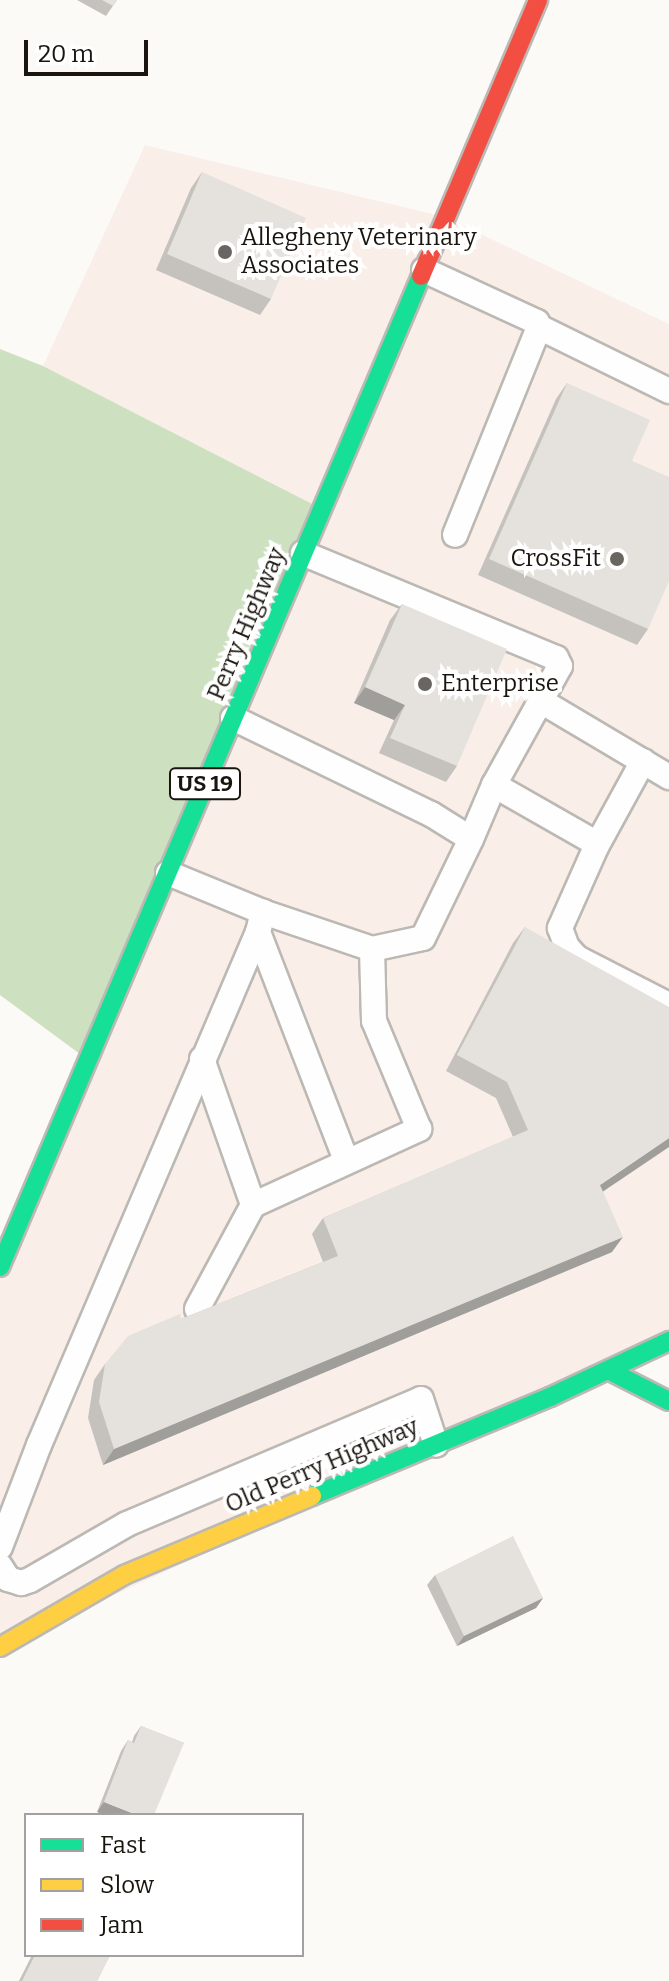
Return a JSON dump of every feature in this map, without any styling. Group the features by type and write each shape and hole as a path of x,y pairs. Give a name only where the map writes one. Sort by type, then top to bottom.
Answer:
{"main road":[{"name":"Perry Highway","path":"0,1267 538,0"},
{"name":"Old Perry Highway","path":"0,1647 81,1597 124,1575 610,1371 669,1341"},
{"path":"610,1371 669,1401"}],"lane":[{"path":"424,270 537,322 539,327 669,391"},
{"path":"455,535 539,327"},
{"path":"168,873 260,922 372,949 423,938 494,785 560,666 556,658 303,553"},
{"path":"541,701 669,777"},
{"path":"233,718 431,814 471,839"},
{"path":"643,761 596,847 560,928 567,947 577,958 669,1005"},
{"path":"494,785 592,841 596,847"},
{"path":"0,1547 39,1445 260,922"},
{"path":"260,922 346,1160"},
{"path":"197,1309 253,1205 419,1129 374,1021 372,949"},
{"path":"202,1059 253,1205"},
{"path":"0,1566 8,1579 21,1583 127,1524 421,1399 436,1445"}],"shaded area":[{"path":"145,145 445,217 669,324 669,1341 0,1647 0,1245 322,509 43,366"}],"green space":[{"path":"0,349 43,366 322,509 88,1060 0,995"}],"building":[{"path":"102,0 117,0 113,6"},
{"name":"Allegheny Veterinary Associates","path":"202,172 306,218 271,299 167,254"},
{"path":"567,383 650,420 632,461 669,477 669,581 648,629 489,559"},
{"name":"Enterprise","path":"402,604 507,649 457,766 390,738 405,705 365,687"},
{"path":"525,927 669,1007 669,1138 600,1185 623,1237 114,1449 99,1402 105,1364 128,1336 180,1314 181,1319 338,1256 323,1218 528,1130 507,1082 457,1055"},
{"path":"513,1536 543,1598 464,1636 435,1575"},
{"path":"141,1726 184,1743 155,1813 132,1813 104,1802 128,1740 134,1743"},
{"path":"34,1957 109,1957 97,1981 22,1981"}],"traffic: fast":[{"path":"0,1267 421,276"},
{"path":"312,1496 550,1397 669,1341"},
{"path":"610,1371 669,1401"}],"traffic: slow":[{"path":"0,1647 124,1575 312,1496"}],"traffic: jam":[{"path":"421,276 538,0"}],"place":[{"name":"Allegheny Veterinary Associates","path":"225,252"},
{"name":"CrossFit","path":"617,559"},
{"name":"Enterprise","path":"425,684"}]}
